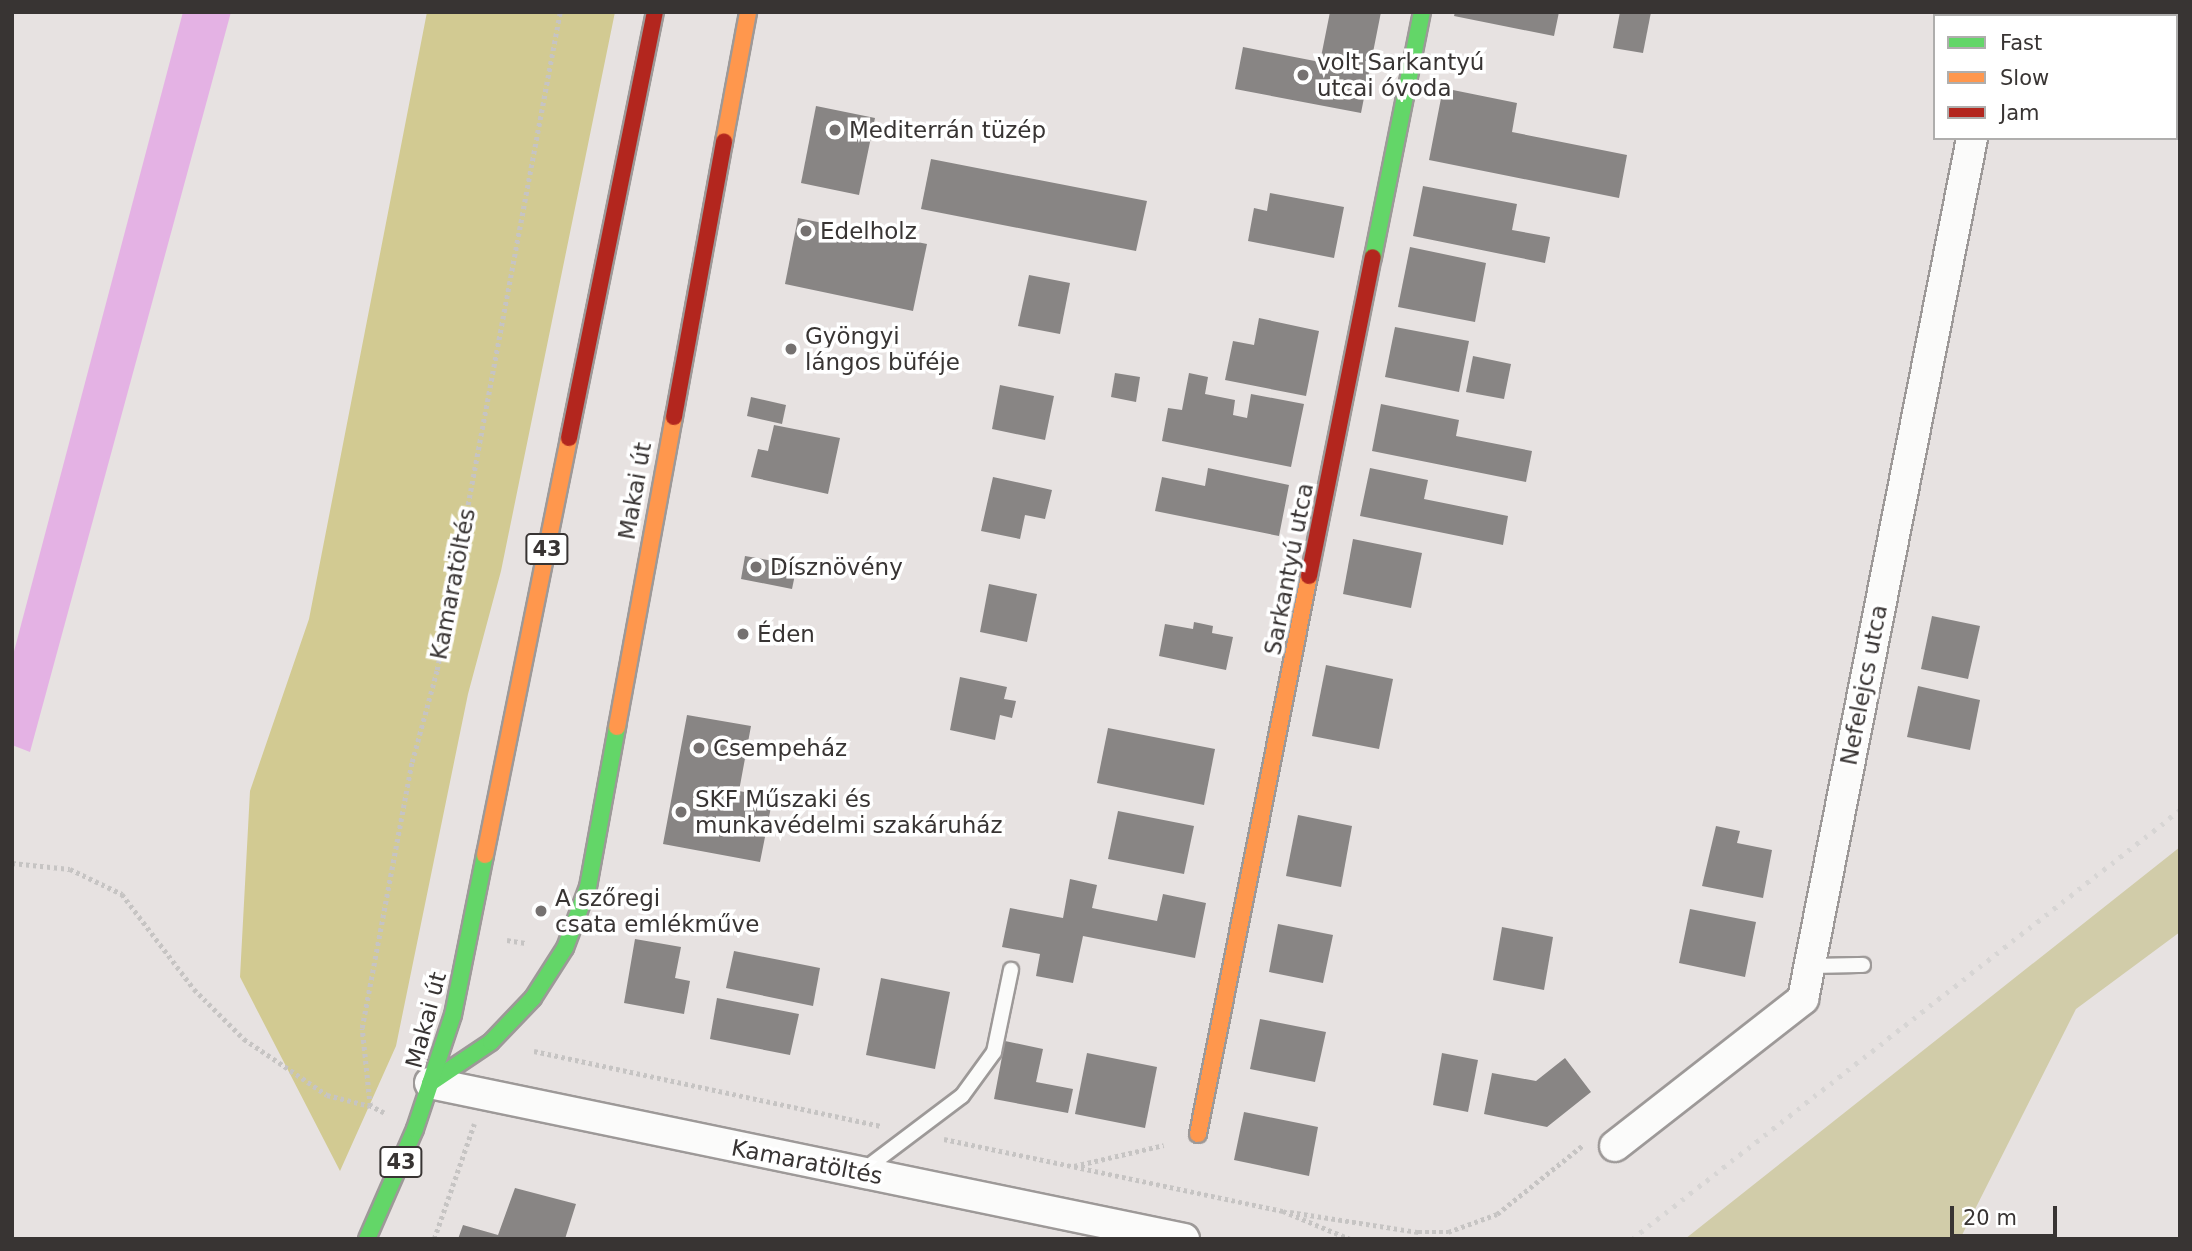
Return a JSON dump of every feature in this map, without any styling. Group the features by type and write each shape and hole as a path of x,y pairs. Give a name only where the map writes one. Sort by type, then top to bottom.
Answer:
{"street":[{"name":"Makai út","path":"430,1083 453,1015 471,932 655,12"},
{"name":"Makai út","path":"430,1083 491,1042 533,998 558,958 588,887 748,12"},
{"name":"Sarkantyú utca","path":"1198,1134 1422,12"},
{"name":"Nefelejcs utca","path":"1603,1143 1802,999 1972,140"},
{"name":"Kamaratöltés","path":"430,1083 481,1096 1184,1239"},
{"name":"43","path":"367,1239 415,1129 430,1083"}],"lane":[{"path":"1809,966 1863,965"},
{"path":"860,1173 910,1132 962,1096 994,1052 1012,970"}],"path":[{"name":"Kamaratöltés","path":"370,1106 362,1028 412,762 437,670 560,12"},
{"path":"12,863 70,869 122,894 194,989 244,1039 327,1095 370,1106 415,1129"},
{"path":"491,1042 1071,1167 1283,1210 1418,1232 1448,1232 1497,1214 1603,1143"},
{"path":"434,1239 481,1096"},
{"path":"1071,1167 1198,1134"},
{"path":"1283,1210 1350,1239"}],"shaded area":[{"path":"183,12 231,12 30,752 12,745 12,659"},
{"path":"427,12 615,12 501,571 468,694 396,1046 340,1171 240,977 250,791 309,619"},
{"path":"2180,847 2180,932 2076,1009 1960,1239 1685,1239"}],"building":[{"name":"volt Sarkantyú utcai óvoda","path":"1330,12 1381,12 1361,113 1235,89 1243,47 1320,62"},
{"path":"1455,12 1559,12 1554,36 1454,16"},
{"path":"1620,12 1651,12 1643,53 1613,48"},
{"path":"1443,88 1517,103 1512,132 1627,155 1619,198 1429,160"},
{"path":"816,106 875,118 859,195 801,183"},
{"path":"931,159 1147,201 1136,251 921,209"},
{"path":"1423,186 1517,204 1512,230 1550,237 1545,263 1413,236"},
{"path":"1270,193 1344,207 1334,258 1248,241 1254,208 1267,211"},
{"path":"798,218 927,244 913,311 785,284"},
{"path":"1410,247 1486,263 1475,322 1398,307"},
{"path":"1029,275 1070,283 1060,334 1018,326"},
{"path":"1259,318 1319,331 1306,396 1225,380 1233,341 1254,345"},
{"path":"1395,327 1469,341 1459,392 1385,377"},
{"path":"1473,356 1511,364 1504,399 1466,392"},
{"path":"1115,373 1140,377 1136,402 1111,397"},
{"path":"1189,373 1208,377 1205,394 1235,400 1233,415 1247,418 1251,394 1304,404 1291,467 1162,441 1168,408 1182,410"},
{"path":"1000,385 1054,396 1045,440 992,429"},
{"path":"751,397 786,405 782,424 747,416"},
{"path":"1381,404 1459,420 1456,436 1532,451 1526,482 1372,451"},
{"path":"774,425 840,438 828,494 751,477 758,449 768,451"},
{"path":"1208,468 1289,485 1279,536 1155,511 1162,477 1205,486"},
{"path":"1370,468 1428,480 1424,499 1508,516 1503,545 1360,516"},
{"path":"993,477 1052,490 1045,519 1025,515 1020,539 981,531"},
{"path":"1353,539 1422,553 1411,608 1343,594"},
{"path":"745,556 797,565 792,589 741,579"},
{"path":"989,584 1037,594 1027,642 980,632"},
{"path":"1932,616 1980,626 1968,679 1921,669"},
{"path":"1194,622 1213,626 1212,633 1233,637 1226,670 1159,656 1165,624 1193,629"},
{"path":"1326,665 1393,679 1379,749 1312,736"},
{"path":"960,677 1007,687 1004,699 1016,701 1012,718 1000,715 995,740 950,730"},
{"path":"1918,686 1980,700 1970,750 1907,737"},
{"path":"687,715 751,726 739,791 773,797 760,862 663,844"},
{"path":"1108,728 1215,749 1204,805 1097,783"},
{"path":"1118,811 1194,826 1184,874 1108,859"},
{"path":"1298,815 1352,826 1341,887 1286,876"},
{"path":"1716,826 1740,831 1737,843 1772,850 1763,898 1702,886"},
{"path":"1070,879 1097,885 1092,908 1157,921 1163,894 1206,903 1195,958 1083,936 1073,983 1036,976 1040,954 1002,947 1010,908 1063,918"},
{"path":"1690,909 1756,922 1745,977 1679,963"},
{"path":"1278,924 1333,935 1323,983 1269,972"},
{"path":"1502,927 1553,937 1544,990 1493,980"},
{"path":"635,939 681,947 675,978 690,981 684,1014 624,1003"},
{"path":"734,951 820,968 813,1006 726,988"},
{"path":"881,978 950,992 935,1069 866,1055"},
{"path":"717,998 799,1014 790,1055 710,1039"},
{"path":"1260,1019 1326,1032 1315,1082 1250,1069"},
{"path":"1005,1041 1043,1049 1036,1082 1073,1089 1068,1113 994,1099"},
{"path":"1087,1053 1157,1067 1145,1128 1075,1114"},
{"path":"1442,1053 1478,1060 1468,1112 1433,1105"},
{"path":"1565,1058 1591,1092 1547,1127 1484,1114 1492,1073 1536,1081"},
{"path":"1244,1112 1318,1127 1309,1176 1234,1160"},
{"path":"515,1188 576,1204 565,1239 458,1239 463,1225 498,1235"}],"railway":[{"path":"1632,1239 2180,810"}],"traffic: fast":[{"path":"1373,257 1422,12"},
{"path":"430,1083 491,1042 533,998 565,948 588,887 617,727"},
{"path":"367,1239 415,1129 453,1015 485,855"}],"traffic: slow":[{"path":"724,142 748,12"},
{"path":"617,727 674,417"},
{"path":"485,855 569,438"},
{"path":"1198,1134 1309,576"}],"traffic: jam":[{"path":"569,438 655,12"},
{"path":"674,417 724,142"},
{"path":"1309,576 1373,257"}],"place":[{"name":"volt Sarkantyú utcai óvoda","path":"1303,75"},
{"name":"Mediterrán tüzép","path":"835,130"},
{"name":"Edelholz","path":"806,231"},
{"name":"Gyöngyi lángos büféje","path":"791,349"},
{"name":"Dísznövény","path":"756,567"},
{"name":"Éden","path":"743,634"},
{"name":"Csempeház","path":"699,748"},
{"name":"SKF Műszaki és munkavédelmi szakáruház","path":"681,812"},
{"name":"A szőregi csata emlékműve","path":"541,911"}]}
